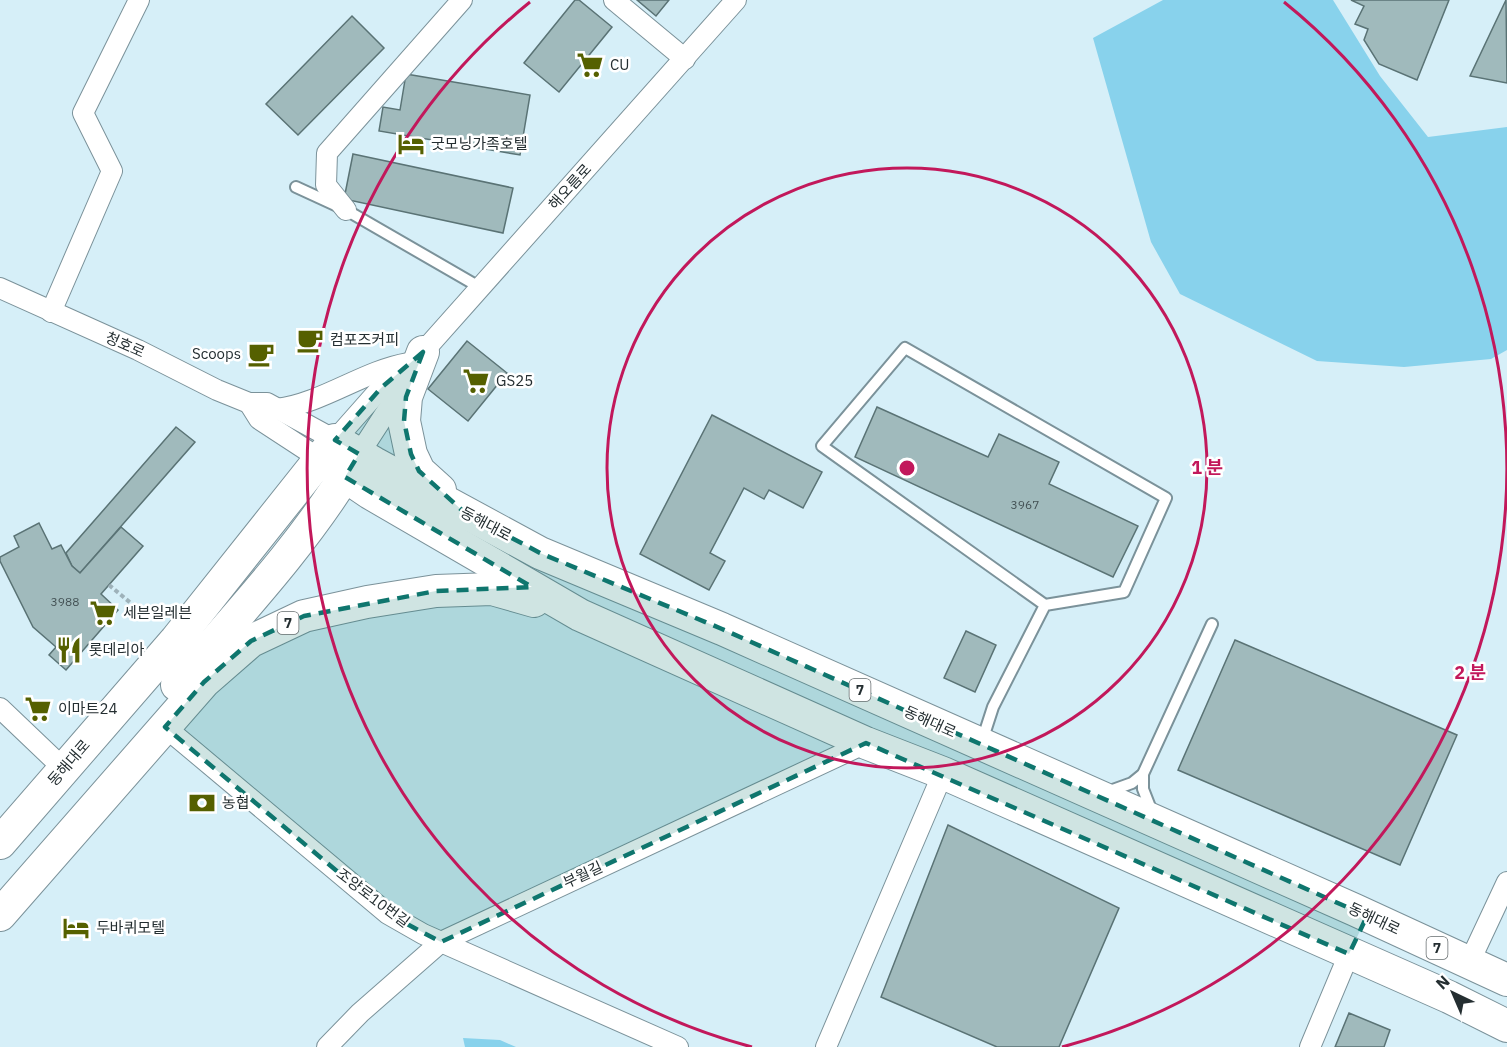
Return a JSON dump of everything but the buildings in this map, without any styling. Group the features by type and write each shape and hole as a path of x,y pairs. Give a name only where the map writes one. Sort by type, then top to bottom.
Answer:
{"main road":[{"path":"413,362 404,422 411,454 419,471 465,513"},
{"name":"동해대로","path":"339,458 465,513 540,553 722,629 1507,980"},
{"name":"동해대로","path":"339,458 580,615"},
{"name":"동해대로","path":"0,843 176,640 339,458"},
{"name":"동해대로","path":"75,830 107,771 129,740 296,547 339,458"},
{"name":"동해대로","path":"0,915 204,682 251,641 304,616 367,602 436,591 492,589 580,615 866,743 943,773 1449,997 1507,1026"},
{"path":"1349,954 1367,916"}],"street":[{"path":"51,312 112,171 83,112 139,0"},
{"path":"346,210 326,185 327,153 462,0"},
{"path":"614,0 685,58"},
{"name":"해오름로","path":"339,458 381,388 413,362 481,288 736,0"},
{"name":"청호로","path":"0,288 249,403 267,403 339,458"},
{"path":"277,409 296,405 392,366 413,362"},
{"name":"해오름로","path":"339,458 396,398 413,362"},
{"name":"청호로","path":"249,403 259,420 339,458"},
{"path":"0,708 64,769"},
{"name":"조양로10번길","path":"165,727 388,914 423,934 678,1047"},
{"name":"부월길","path":"327,1047 360,1013 441,942 866,743"},
{"path":"826,1047 943,773"},
{"path":"1469,963 1507,882"},
{"path":"1310,1047 1349,954"}],"lane":[{"path":"296,187 346,210 481,288"},
{"path":"905,348 1166,498 1124,592 1044,605 822,446 905,348"},
{"path":"981,744 993,707 1044,605"},
{"path":"1161,824 1147,801 1143,789 1143,774 1212,624"},
{"path":"1091,793 1118,790 1143,774"}],"path":[{"path":"109,585 144,614"}],"highlighted area":[{"path":"423,352 406,397 404,421 411,454 419,471 465,513 540,553 722,629 1367,916 1349,954 866,743 441,942 388,914 165,727 204,682 251,641 304,616 436,591 532,587 345,477 359,454 335,440 381,388"}],"shaded area":[{"path":"1163,0 1333,0 1380,76 1428,137 1507,127 1507,350 1491,359 1404,367 1317,361 1180,294 1151,242 1093,38"},
{"path":"463,1038 500,1040 516,1047 465,1047"}],"place":[{"name":"CU","path":"590,65"},
{"name":"굿모닝가족호텔","path":"411,144"},
{"name":"컴포즈커피","path":"310,340"},
{"name":"Scoops","path":"261,354"},
{"name":"GS25","path":"476,381"},
{"name":"세븐일레븐","path":"103,613"},
{"name":"롯데리아","path":"69,650"},
{"name":"이마트24","path":"38,709"},
{"name":"농협","path":"202,803"},
{"name":"두바퀴모텔","path":"76,928"}]}
